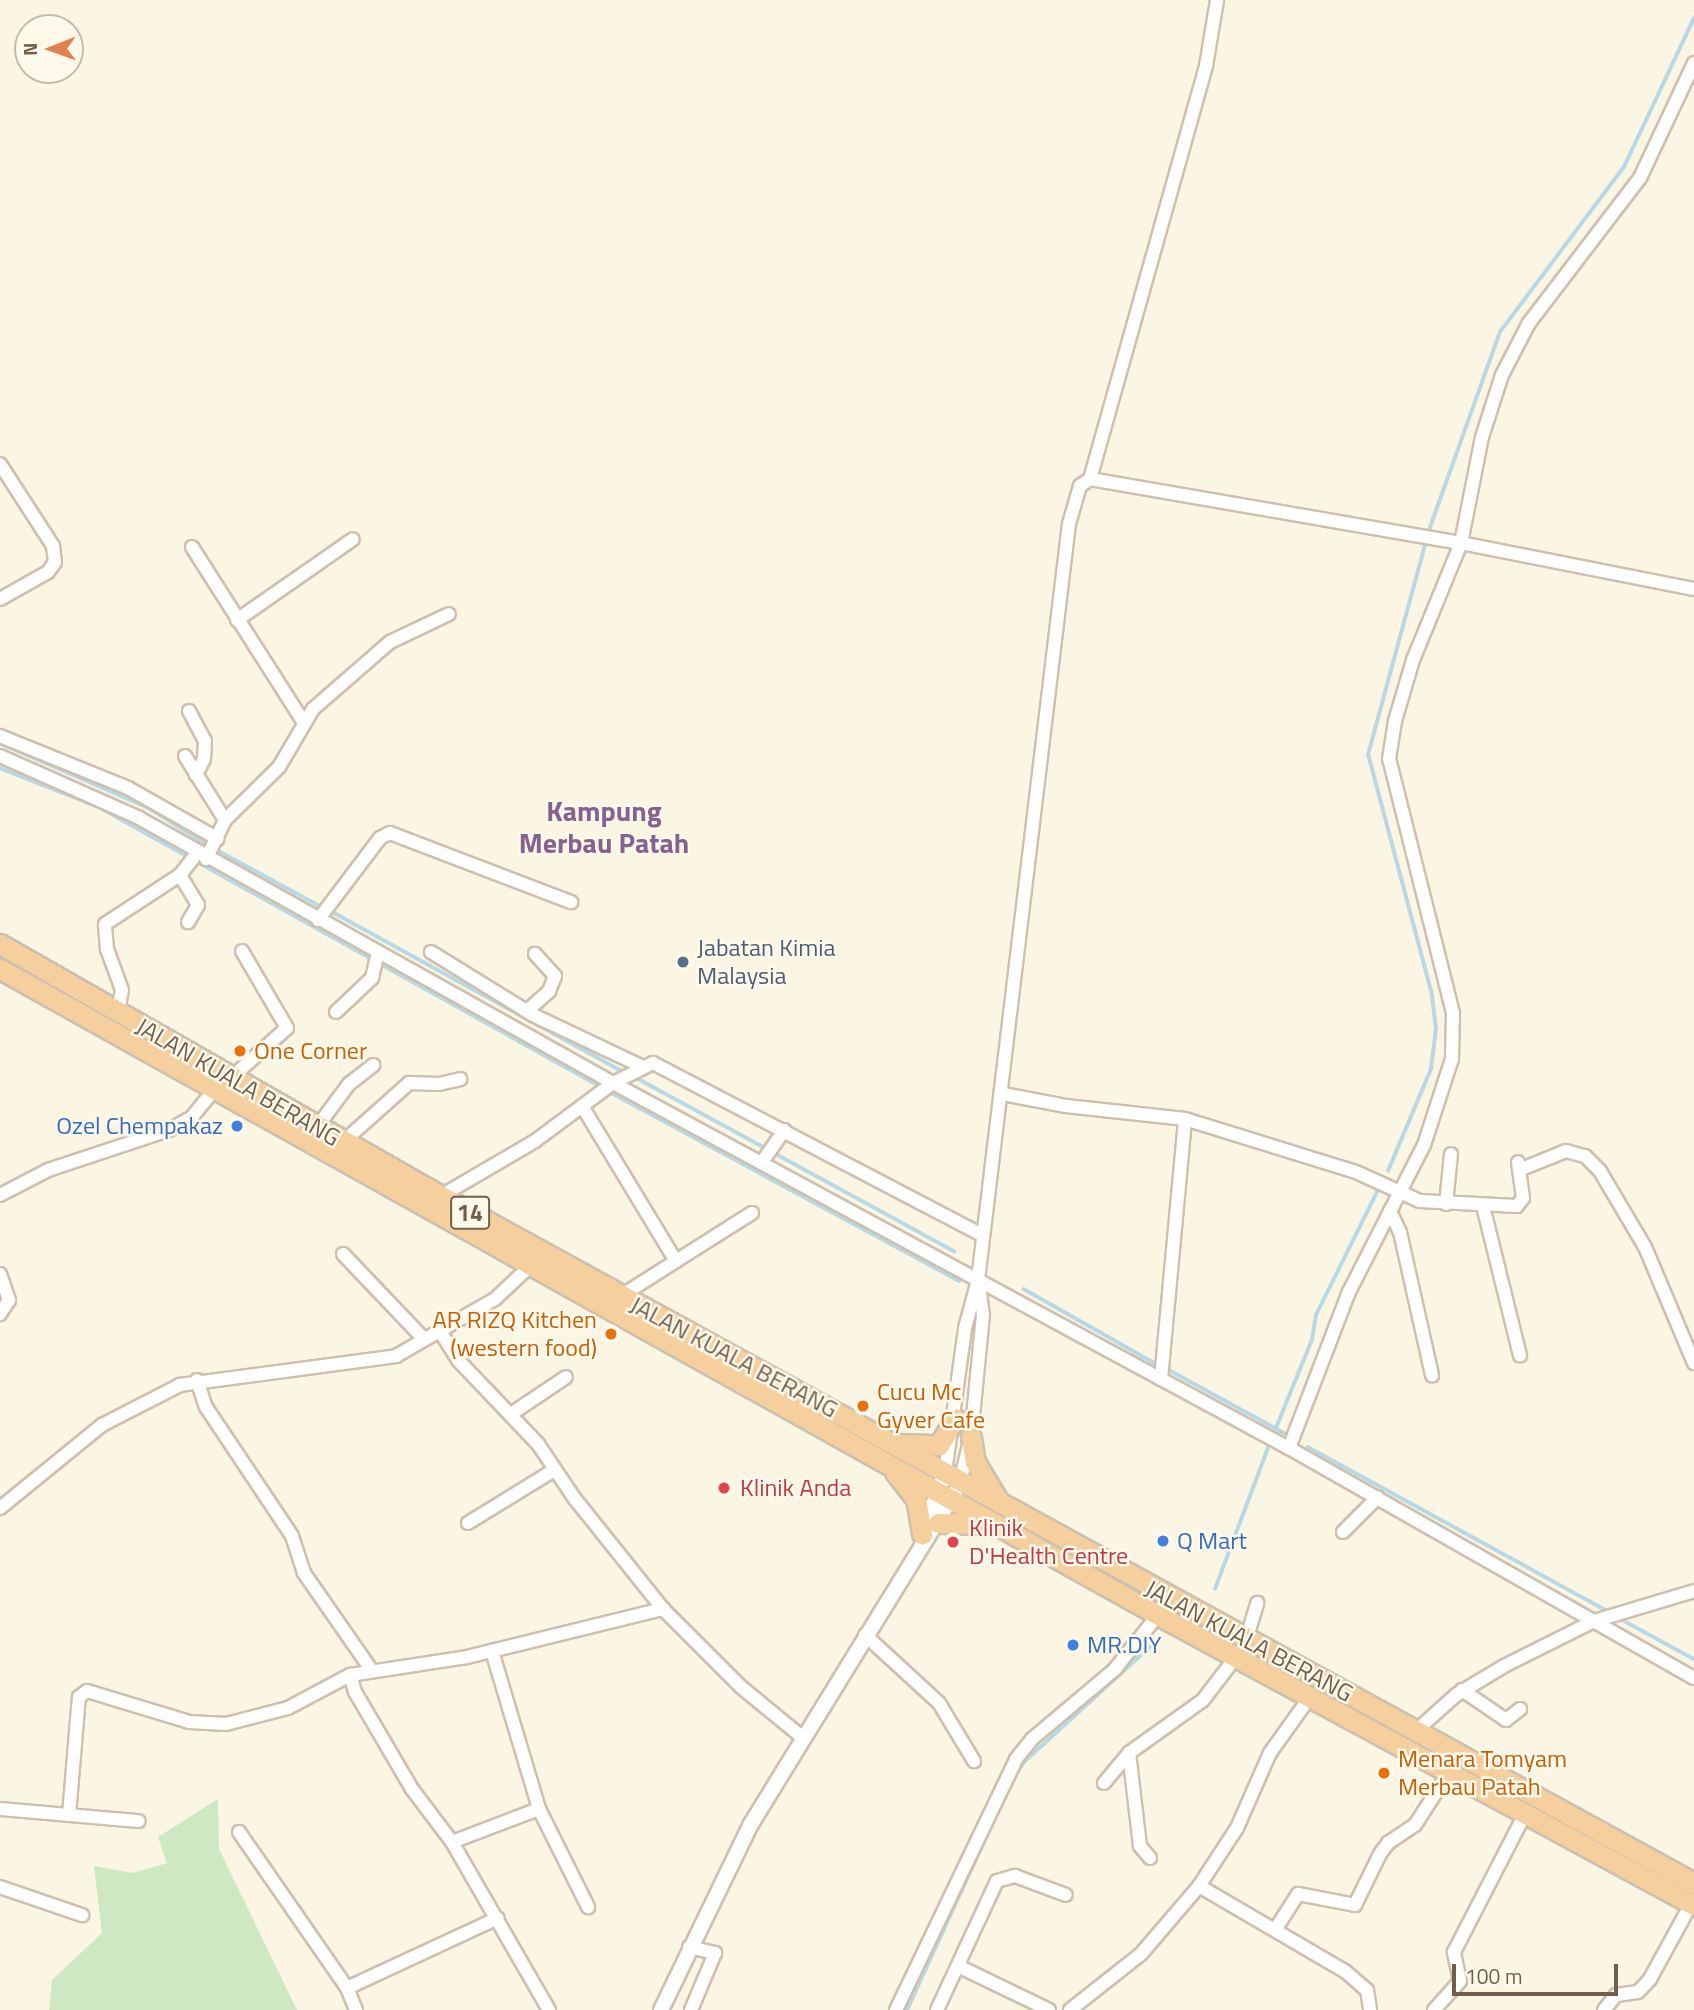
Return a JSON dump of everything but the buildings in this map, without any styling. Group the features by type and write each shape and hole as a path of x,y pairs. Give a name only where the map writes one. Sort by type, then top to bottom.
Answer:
{"highway":[{"name":"JALAN KUALA BERANG","path":"0,944 122,1023 214,1090 887,1464 1001,1505 1241,1649 1310,1697 1693,1904"},
{"path":"0,952 8,960 5,972"},
{"name":"JALAN KUALA BERANG","path":"5,972 122,1023 231,1078 621,1296 890,1441 1004,1530 1158,1615 1241,1649 1417,1731 1694,1883"},
{"path":"890,1441 923,1447 939,1445 956,1418"},
{"path":"971,1437 975,1462 1001,1505"},
{"path":"887,1464 915,1499 926,1535 972,1521 1004,1530"}],"street":[{"path":"949,1487 965,1328 978,1280 1003,1094 1073,500 1090,479 1206,66 1217,0"},
{"path":"1289,1447 1345,1300 1424,1145 1446,1085 1454,1044 1452,1013 1419,890 1389,747 1413,660 1454,542 1485,426 1516,346 1640,178 1694,63"},
{"path":"0,464 53,546 55,562 48,572 0,599"},
{"path":"1090,479 1454,542 1694,589"},
{"path":"237,620 353,539"},
{"path":"192,547 303,722"},
{"path":"122,1023 122,990 107,949 105,925 200,856 225,820 279,767 303,722 373,655 408,631 449,614"},
{"path":"190,710 205,741 204,759 196,775"},
{"path":"0,736 128,788 200,856 198,905 188,922"},
{"path":"0,756 108,802 200,856 320,916 377,959 472,990 528,1021 618,1080 978,1280 1289,1447 1597,1620 1694,1678"},
{"path":"185,756 225,820"},
{"path":"320,916 380,838 393,833 571,902"},
{"path":"231,1078 287,1028 242,951"},
{"path":"431,952 472,990 528,1021 642,1068"},
{"path":"528,1021 555,976 535,954"},
{"path":"336,1012 360,994 377,959"},
{"path":"441,1196 514,1154 618,1080 657,1063 982,1235"},
{"path":"317,1127 349,1084 373,1065"},
{"path":"343,1142 409,1083 439,1084 460,1079"},
{"path":"0,1195 48,1171 169,1130 192,1117 214,1090"},
{"path":"1003,1094 1066,1106 1185,1119 1356,1172 1398,1194 1447,1204 1513,1208 1521,1203 1519,1166 1566,1151 1585,1156 1601,1171 1644,1247 1694,1363"},
{"path":"582,1106 676,1261"},
{"path":"1161,1379 1185,1119"},
{"path":"764,1160 784,1130"},
{"path":"1447,1204 1451,1154"},
{"path":"1483,1206 1520,1356"},
{"path":"1390,1210 1400,1232 1432,1375"},
{"path":"621,1296 752,1213"},
{"path":"342,1254 423,1338"},
{"path":"0,1508 102,1425 197,1380 388,1357 440,1331 503,1294 529,1267"},
{"path":"0,1274 9,1300 0,1314"},
{"path":"661,2010 733,1855 926,1535 971,1437 983,1315 978,1280"},
{"path":"440,1331 458,1360 538,1444 554,1470 663,1609 741,1687 802,1737"},
{"path":"511,1414 566,1377"},
{"path":"197,1380 206,1407 292,1536 304,1573 372,1671"},
{"path":"468,1523 554,1470"},
{"path":"1343,1532 1378,1497"},
{"path":"1417,1731 1462,1690 1597,1620 1694,1591"},
{"path":"1104,1783 1129,1753 1203,1700 1241,1649 1257,1603"},
{"path":"69,1815 79,1697 87,1691 190,1722 226,1724 288,1708 350,1675 492,1651 663,1609"},
{"path":"895,2010 1016,1759 1032,1739 1115,1669 1158,1615"},
{"path":"864,1635 931,1695 974,1761"},
{"path":"492,1651 539,1809 588,1907"},
{"path":"350,1675 355,1692 412,1789 452,1842 549,2010"},
{"path":"1462,1690 1506,1720 1520,1709"},
{"path":"1070,2010 1141,1954 1199,1886 1237,1828 1265,1761 1310,1697"},
{"path":"1129,1753 1140,1846 1150,1858"},
{"path":"1275,1930 1298,1894 1355,1905 1380,1854 1388,1843 1415,1825 1449,1772"},
{"path":"0,1809 138,1821"},
{"path":"452,1842 539,1809"},
{"path":"1433,2010 1460,1981 1454,1952 1525,1814"},
{"path":"239,1832 347,1988 356,2010"},
{"path":"937,2010 1002,1877 1015,1875 1066,1895"},
{"path":"1199,1886 1363,1985 1370,2010"},
{"path":"0,1887 82,1915"},
{"path":"1604,2010 1616,1995 1638,1992 1650,1979 1693,1904"},
{"path":"347,1988 498,1919"},
{"path":"689,1947 715,1953 691,2010"},
{"path":"958,1966 1048,2010"}],"green space":[{"path":"218,1799 219,1849 297,2010 49,2010 52,1980 102,1933 94,1866 133,1873 167,1863 158,1837"}],"waterway":[{"path":"1428,533 1500,332 1624,167 1694,18"},
{"path":"1388,1171 1431,1069 1436,1029 1431,991 1368,755 1426,541"},
{"path":"0,743 149,808 208,845"},
{"path":"0,768 99,807 596,1084"},
{"path":"215,849 322,907"},
{"path":"329,910 626,1073"},
{"path":"633,1076 954,1251"},
{"path":"610,1092 959,1281"},
{"path":"1276,1428 1312,1340 1316,1315 1377,1192"},
{"path":"1024,1289 1158,1365"},
{"path":"1169,1370 1284,1433"},
{"path":"1215,1589 1269,1445"},
{"path":"1308,1447 1609,1612"},
{"path":"1619,1618 1694,1659"},
{"path":"1013,1779 1024,1762 1160,1638"},
{"path":"907,2010 1007,1792"}],"place":[{"name":"Jabatan Kimia Malaysia","path":"683,962"},
{"name":"One Corner","path":"240,1051"},
{"name":"Ozel Chempakaz","path":"237,1126"},
{"name":"AR RIZQ Kitchen (western food)","path":"611,1334"},
{"name":"Cucu Mc Gyver Cafe","path":"863,1406"},
{"name":"Klinik Anda","path":"724,1488"},
{"name":"Q Mart","path":"1163,1541"},
{"name":"Klinik D'Health Centre","path":"953,1542"},
{"name":"MR.DIY","path":"1073,1645"},
{"name":"Menara Tomyam Merbau Patah","path":"1384,1773"}],"district":[{"name":"Kampung Merbau Patah","path":"604,827"}]}
